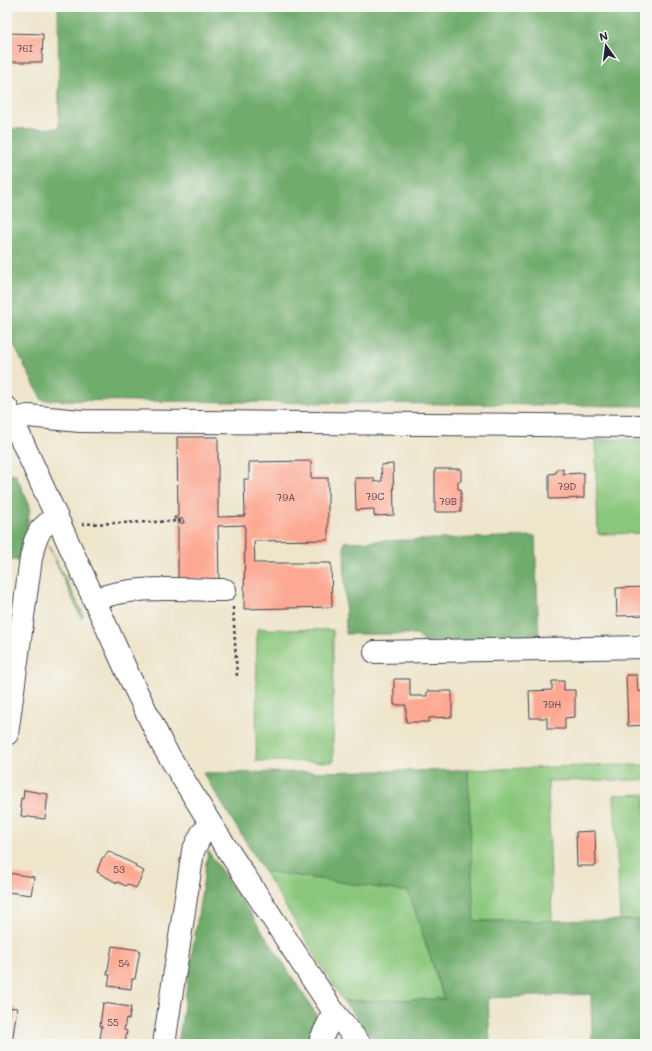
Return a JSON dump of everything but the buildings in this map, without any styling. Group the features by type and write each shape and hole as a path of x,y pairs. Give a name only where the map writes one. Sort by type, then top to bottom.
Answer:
{"street":[{"path":"10,414 80,421 645,426"},
{"path":"10,414 94,600 160,740 212,826 334,1012 360,1044"},
{"path":"7,734 31,558 35,541 41,529 56,516"},
{"path":"94,600 123,591 225,590"},
{"path":"375,652 645,647"},
{"path":"164,1044 193,851 202,833 212,826"},
{"path":"321,1044 321,1038 334,1012"}],"path":[{"path":"80,524 184,521"},
{"path":"225,590 232,591 237,676"}],"green space":[{"path":"58,7 645,7 645,406 42,400 7,332 7,129 59,128"},
{"path":"645,439 645,533 598,534 595,440"},
{"path":"7,474 15,474 30,506 23,562 7,559"},
{"path":"535,536 539,640 424,642 416,634 346,634 344,542"},
{"path":"47,543 83,614 82,619 49,547"},
{"path":"257,629 333,630 333,762 256,761"},
{"path":"645,765 645,780 548,781 552,921 473,921 468,770"},
{"path":"468,770 474,921 645,920 645,1044 592,1044 591,994 488,998 490,1044 378,1044 343,1001 444,999 409,892 264,871 203,773"},
{"path":"645,794 645,920 620,920 614,795"},
{"path":"208,851 269,941 330,1036 337,1044 178,1044"},
{"path":"264,871 409,892 444,999 343,1001"}]}
